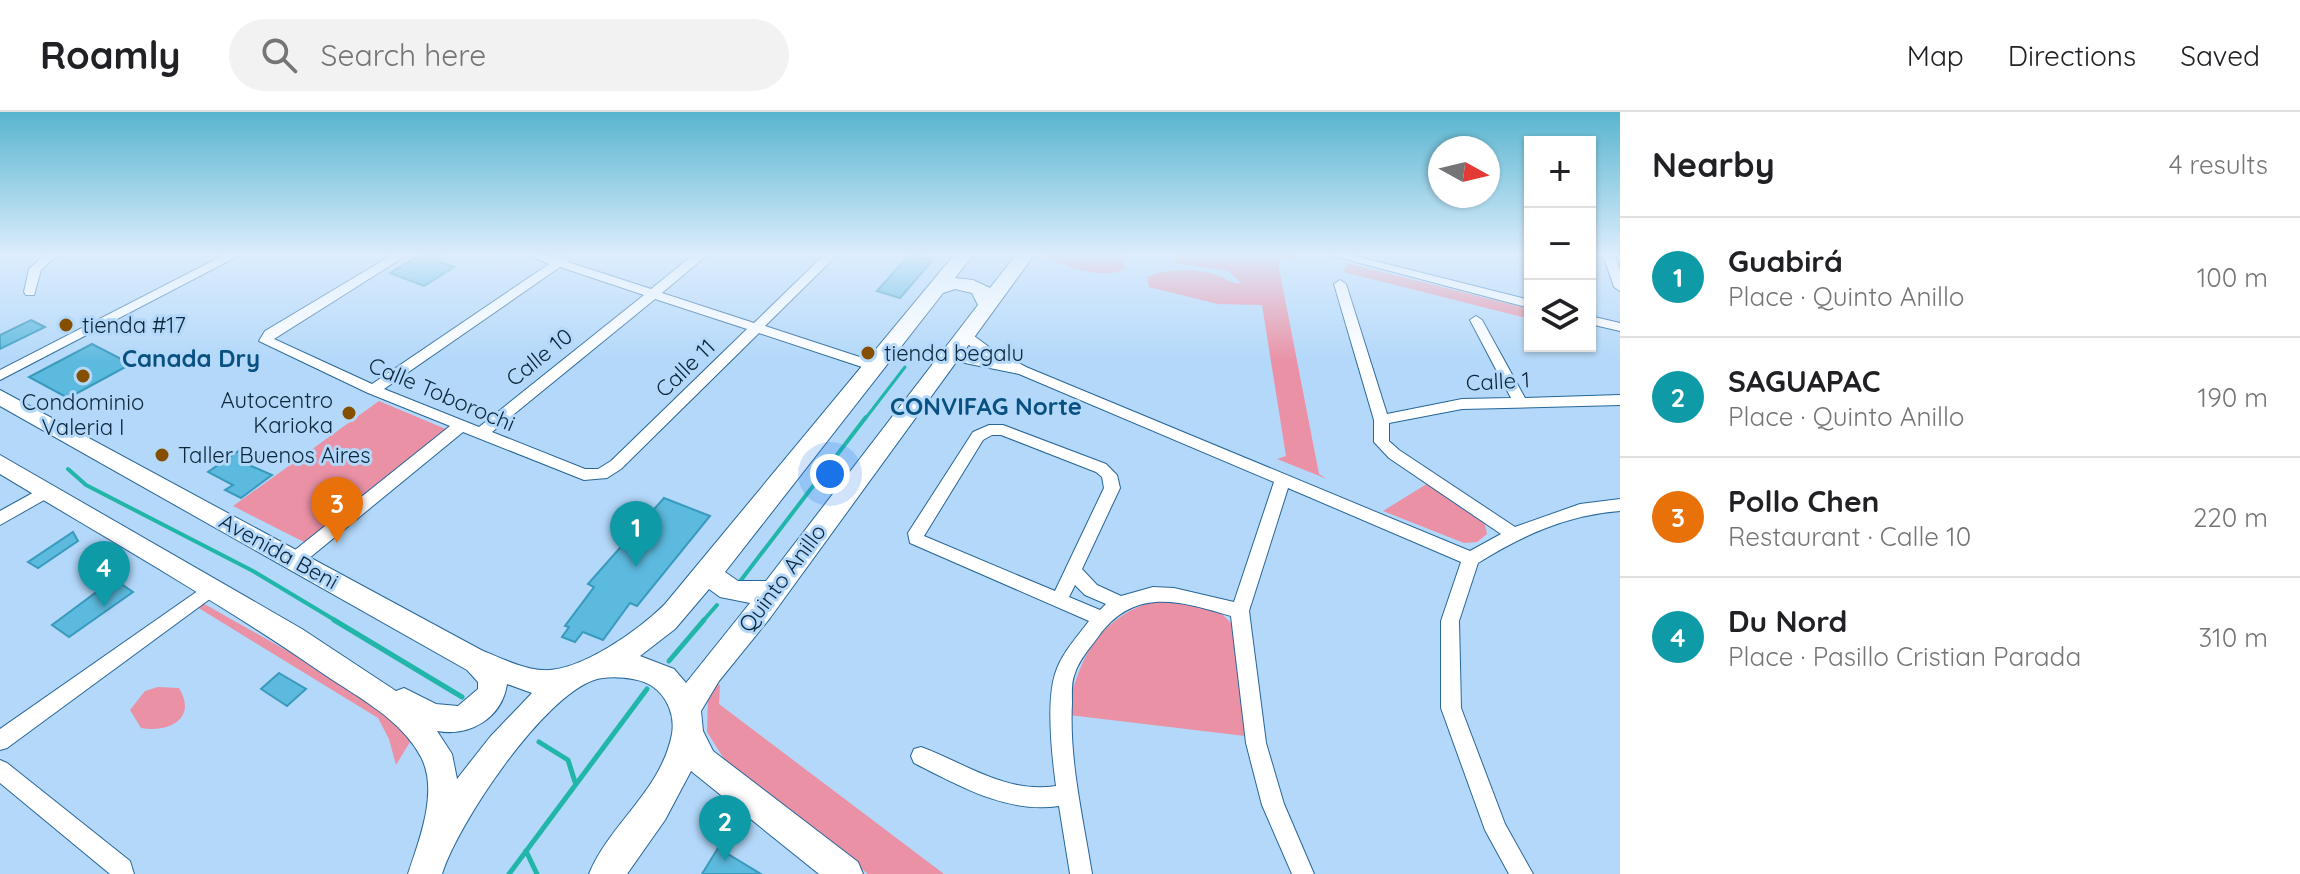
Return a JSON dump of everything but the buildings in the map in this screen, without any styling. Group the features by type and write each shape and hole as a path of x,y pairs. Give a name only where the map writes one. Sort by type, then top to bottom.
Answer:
{"main road":[{"path":"428,861 465,795 529,716 578,676 639,643 708,572 935,291"},
{"path":"981,291 985,293 987,304"},
{"name":"Quinto Anillo","path":"606,874 680,765 686,720 709,672 997,291"},
{"name":"Avenida Beni","path":"0,397 473,660 539,683 578,676"},
{"path":"0,463 212,588 406,714 429,740 442,773 443,792 428,861"},
{"path":"708,572 725,589 735,594 773,591"},
{"path":"296,640 338,658 420,712 440,719 456,720 477,712 493,689 492,677 473,660"},
{"path":"578,676 622,666 650,670 675,687 702,761 846,874"},
{"path":"664,790 681,779 696,775 728,783"}],"street":[{"path":"0,376 165,291"},
{"name":"Calle Toborochi","path":"342,291 266,338 270,343 373,390 460,426 584,475 601,474"},
{"path":"373,390 519,291"},
{"path":"648,291 873,366"},
{"name":"Calle 10","path":"480,434 657,291"},
{"name":"Calle 11","path":"601,474 616,465 795,291"},
{"path":"1342,291 1381,420 1382,442 1394,454 1512,533"},
{"path":"1477,291 1524,302"},
{"path":"1476,320 1520,401"},
{"path":"1596,321 1620,327"},
{"path":"966,334 976,346 1021,370 1471,559"},
{"path":"950,356 973,358 1000,369 1021,370"},
{"name":"Calle 1","path":"1381,420 1462,404 1620,400"},
{"path":"296,559 460,426"},
{"path":"1059,600 1112,488 1109,475 1101,468 1003,430 989,430 978,436 916,533 916,539 1098,617"},
{"path":"1283,479 1240,611 1256,743 1273,805 1303,874"},
{"path":"0,519 47,491"},
{"path":"1522,874 1496,830 1451,708 1450,621 1471,559 1512,533 1561,515 1620,505"},
{"path":"1073,571 1091,590 1120,603"},
{"path":"0,741 212,588"},
{"path":"1081,874 1065,795 1060,723 1064,674 1098,617 1120,603 1141,596 1186,595 1240,611"},
{"path":"921,756 968,779 1029,798 1048,799 1065,795"},
{"path":"0,770 122,869 123,874"}],"shaded area":[{"path":"1163,291 1283,291 1319,474 1327,479 1277,459 1286,456 1262,305 1218,304"},
{"path":"1417,291 1456,291 1524,308 1524,317"},
{"path":"379,401 448,430 306,543 233,506"},
{"path":"1430,482 1484,521 1487,534 1477,542 1464,543 1383,511"},
{"path":"1167,599 1220,612 1236,628 1245,736 1069,715 1078,674 1097,639 1127,613"},
{"path":"199,601 383,705 413,737 396,765 389,739 378,718 197,607"},
{"path":"714,683 720,685 719,704 944,874 868,874 726,762 707,732 708,695"},
{"path":"158,687 179,688 185,708 182,716 170,726 141,728 130,710 145,691"}],"waterway":[{"path":"865,419 905,367"},
{"path":"738,584 866,417"},
{"path":"68,469 86,485 253,571 338,622"},
{"path":"702,622 717,605"},
{"path":"334,620 462,697"},
{"path":"669,661 704,620"},
{"path":"526,851 647,689"},
{"path":"539,742 568,760 575,782"},
{"path":"509,874 526,851"},
{"path":"526,851 537,874"}],"place":[{"name":"tienda #17","path":"66,325"},
{"name":"tienda begalu","path":"868,353"},
{"name":"Condominio Valeria I","path":"83,376"},
{"name":"Autocentro Karioka","path":"349,413"},
{"name":"Taller Buenos Aires","path":"162,455"},
{"name":"Pollo Chen","path":"337,543"},
{"name":"Guabirá","path":"636,567"},
{"name":"Du Nord","path":"104,607"},
{"name":"SAGUAPAC","path":"725,861"}],"district":[{"name":"Canada Dry","path":"191,359"},
{"name":"CONVIFAG Norte","path":"986,407"}]}
